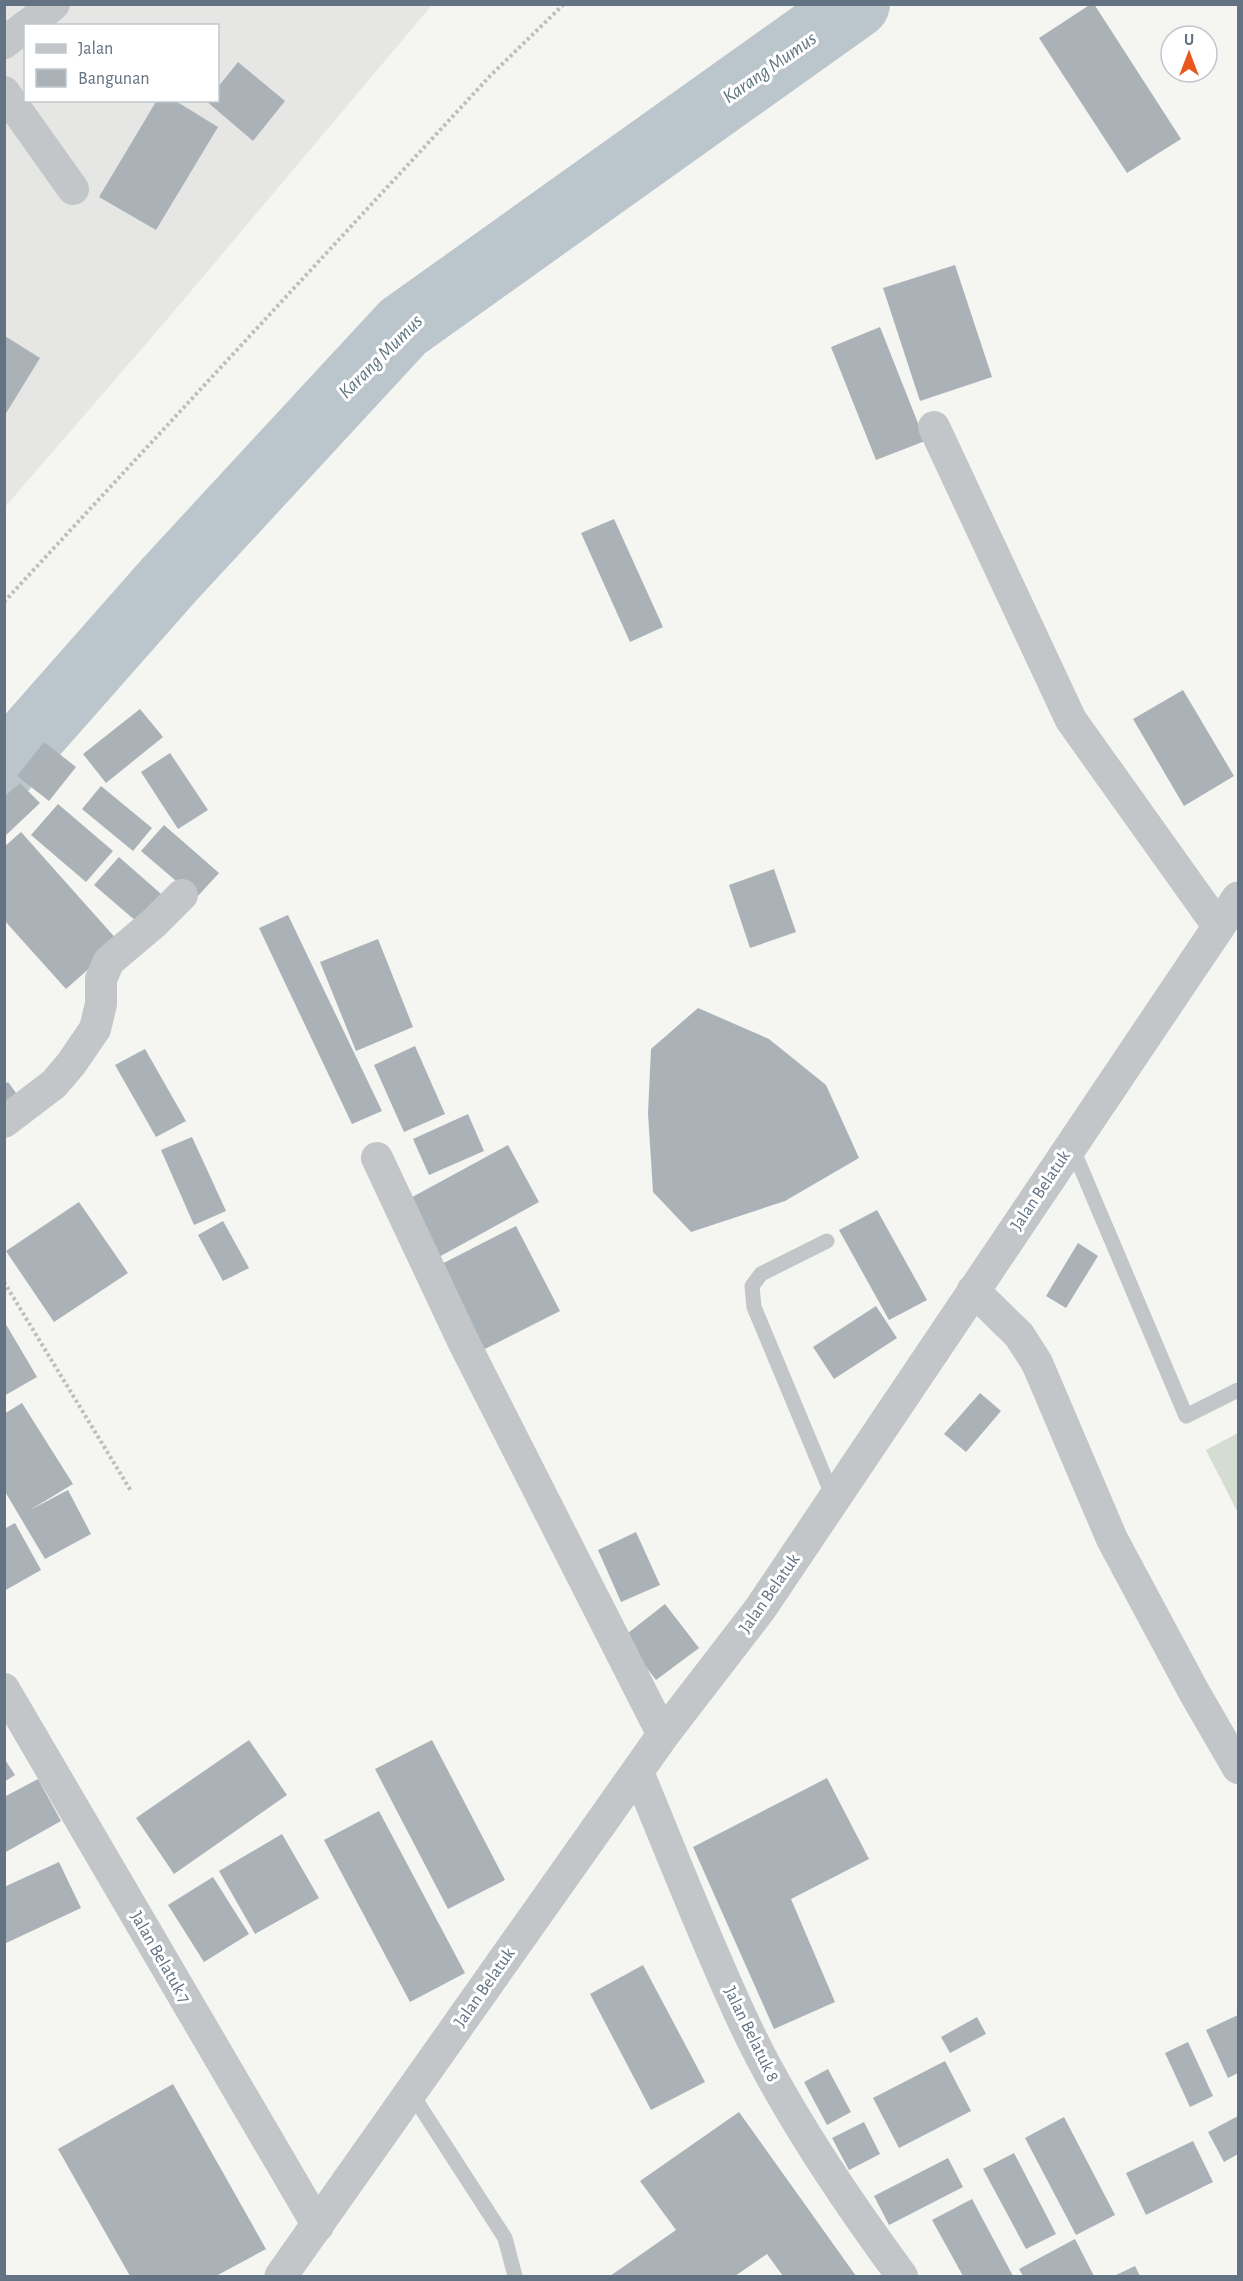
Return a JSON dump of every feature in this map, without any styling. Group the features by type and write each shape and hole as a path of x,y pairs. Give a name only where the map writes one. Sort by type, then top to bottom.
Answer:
{"street":[{"path":"29,24 54,4"},
{"path":"4,43 24,28"},
{"path":"4,92 73,189"},
{"path":"933,427 1071,720 1218,926"},
{"path":"4,1122 54,1084 71,1064 95,1029 101,1004 101,979 109,961 154,923 182,895"},
{"name":"Jalan Belatuk","path":"281,2277 663,1735 760,1609 1239,898"},
{"path":"377,1158 463,1341 663,1735"},
{"path":"974,1290 1019,1335 1036,1362 1112,1539 1194,1692 1239,1768"},
{"name":"Jalan Belatuk 7","path":"4,1689 318,2226"},
{"name":"Jalan Belatuk 8","path":"638,1772 739,2014 800,2125 902,2277"}],"lane":[{"path":"1071,1145 1186,1416 1239,1390"},
{"path":"827,1241 761,1274 752,1286 754,1307 834,1499"},
{"path":"410,2091 505,2238 515,2277"}],"path":[{"path":"4,602 490,76 564,4"},
{"path":"4,1282 131,1491"}],"shaded area":[{"path":"5,5 432,5 164,323 5,507"},
{"path":"1238,1433 1238,1513 1206,1450"}],"building":[{"path":"1094,4 1181,139 1127,173 1039,38"},
{"path":"238,62 285,101 253,141 207,102 219,102 219,86"},
{"path":"156,102 177,102 218,127 156,230 99,197"},
{"path":"955,265 992,377 920,401 883,288"},
{"path":"880,327 925,441 876,460 831,347"},
{"path":"5,336 40,358 5,415"},
{"path":"614,519 663,627 630,642 581,533"},
{"path":"1183,690 1234,776 1184,806 1133,719"},
{"path":"140,709 163,737 106,783 83,754"},
{"path":"44,742 76,767 49,801 17,776"},
{"path":"170,753 208,810 178,829 141,772"},
{"path":"20,783 40,803 4,837 4,797"},
{"path":"101,786 152,828 133,851 82,809"},
{"path":"58,804 113,851 86,882 31,835"},
{"path":"164,825 219,873 196,898 141,851"},
{"path":"21,832 119,942 66,989 4,920 4,847"},
{"path":"119,857 168,900 144,928 94,885"},
{"path":"774,869 796,932 750,948 729,885"},
{"path":"288,915 382,1111 352,1124 259,928"},
{"path":"378,939 413,1027 356,1051 320,962"},
{"path":"698,1008 769,1039 826,1085 859,1158 785,1201 691,1232 653,1192 648,1113 651,1049"},
{"path":"415,1046 445,1114 404,1132 374,1065"},
{"path":"145,1049 186,1121 156,1137 115,1065"},
{"path":"8,1082 22,1101 4,1114 4,1084"},
{"path":"468,1114 484,1151 429,1175 413,1139"},
{"path":"192,1137 226,1211 194,1225 161,1150"},
{"path":"508,1145 539,1202 437,1258 405,1201"},
{"path":"79,1202 128,1273 54,1322 6,1251"},
{"path":"877,1210 927,1300 889,1320 839,1230"},
{"path":"223,1221 249,1268 223,1281 198,1235"},
{"path":"516,1226 560,1311 475,1354 432,1269"},
{"path":"1078,1243 1098,1256 1066,1308 1046,1296"},
{"path":"876,1306 897,1338 834,1379 813,1347"},
{"path":"4,1321 37,1377 4,1396"},
{"path":"980,1393 1001,1411 966,1452 944,1434"},
{"path":"22,1403 73,1484 30,1510 68,1490 91,1534 45,1559 4,1490 4,1414"},
{"path":"15,1523 41,1570 4,1591 4,1529"},
{"path":"636,1532 660,1585 621,1602 598,1550"},
{"path":"665,1604 699,1648 656,1680 623,1637"},
{"path":"249,1740 287,1795 174,1874 136,1818"},
{"path":"432,1740 505,1880 448,1909 375,1769"},
{"path":"4,1758 15,1775 4,1782"},
{"path":"827,1778 869,1859 791,1899 835,2002 774,2029 693,1847"},
{"path":"38,1779 61,1821 4,1853 4,1797"},
{"path":"379,1811 465,1973 410,2002 324,1840"},
{"path":"282,1834 319,1898 255,1934 219,1871"},
{"path":"59,1862 81,1908 4,1944 4,1887"},
{"path":"213,1877 249,1934 204,1962 168,1905"},
{"path":"643,1965 705,2082 651,2110 590,1994"},
{"path":"1238,2015 1238,2073 1228,2078 1206,2030"},
{"path":"977,2017 986,2034 950,2053 941,2037"},
{"path":"1188,2042 1213,2096 1190,2107 1165,2053"},
{"path":"945,2061 971,2111 899,2148 873,2098"},
{"path":"828,2069 851,2112 827,2125 804,2082"},
{"path":"173,2084 266,2249 216,2276 130,2276 58,2149"},
{"path":"739,2112 856,2276 783,2276 767,2254 735,2276 610,2276 676,2230 640,2181"},
{"path":"1238,2116 1238,2154 1224,2162 1208,2132"},
{"path":"1064,2117 1115,2215 1076,2235 1025,2138"},
{"path":"864,2122 880,2154 849,2170 832,2138"},
{"path":"1193,2141 1213,2182 1146,2215 1126,2173"},
{"path":"1014,2153 1056,2234 1026,2249 983,2169"},
{"path":"948,2158 963,2187 889,2225 874,2196"},
{"path":"972,2199 1013,2276 963,2276 932,2220"},
{"path":"1075,2239 1094,2276 1023,2276 1019,2269"},
{"path":"1135,2266 1140,2276 1114,2276"}],"waterway":[{"name":"Karang Mumus","path":"4,767 169,580 403,327 856,4"}]}
